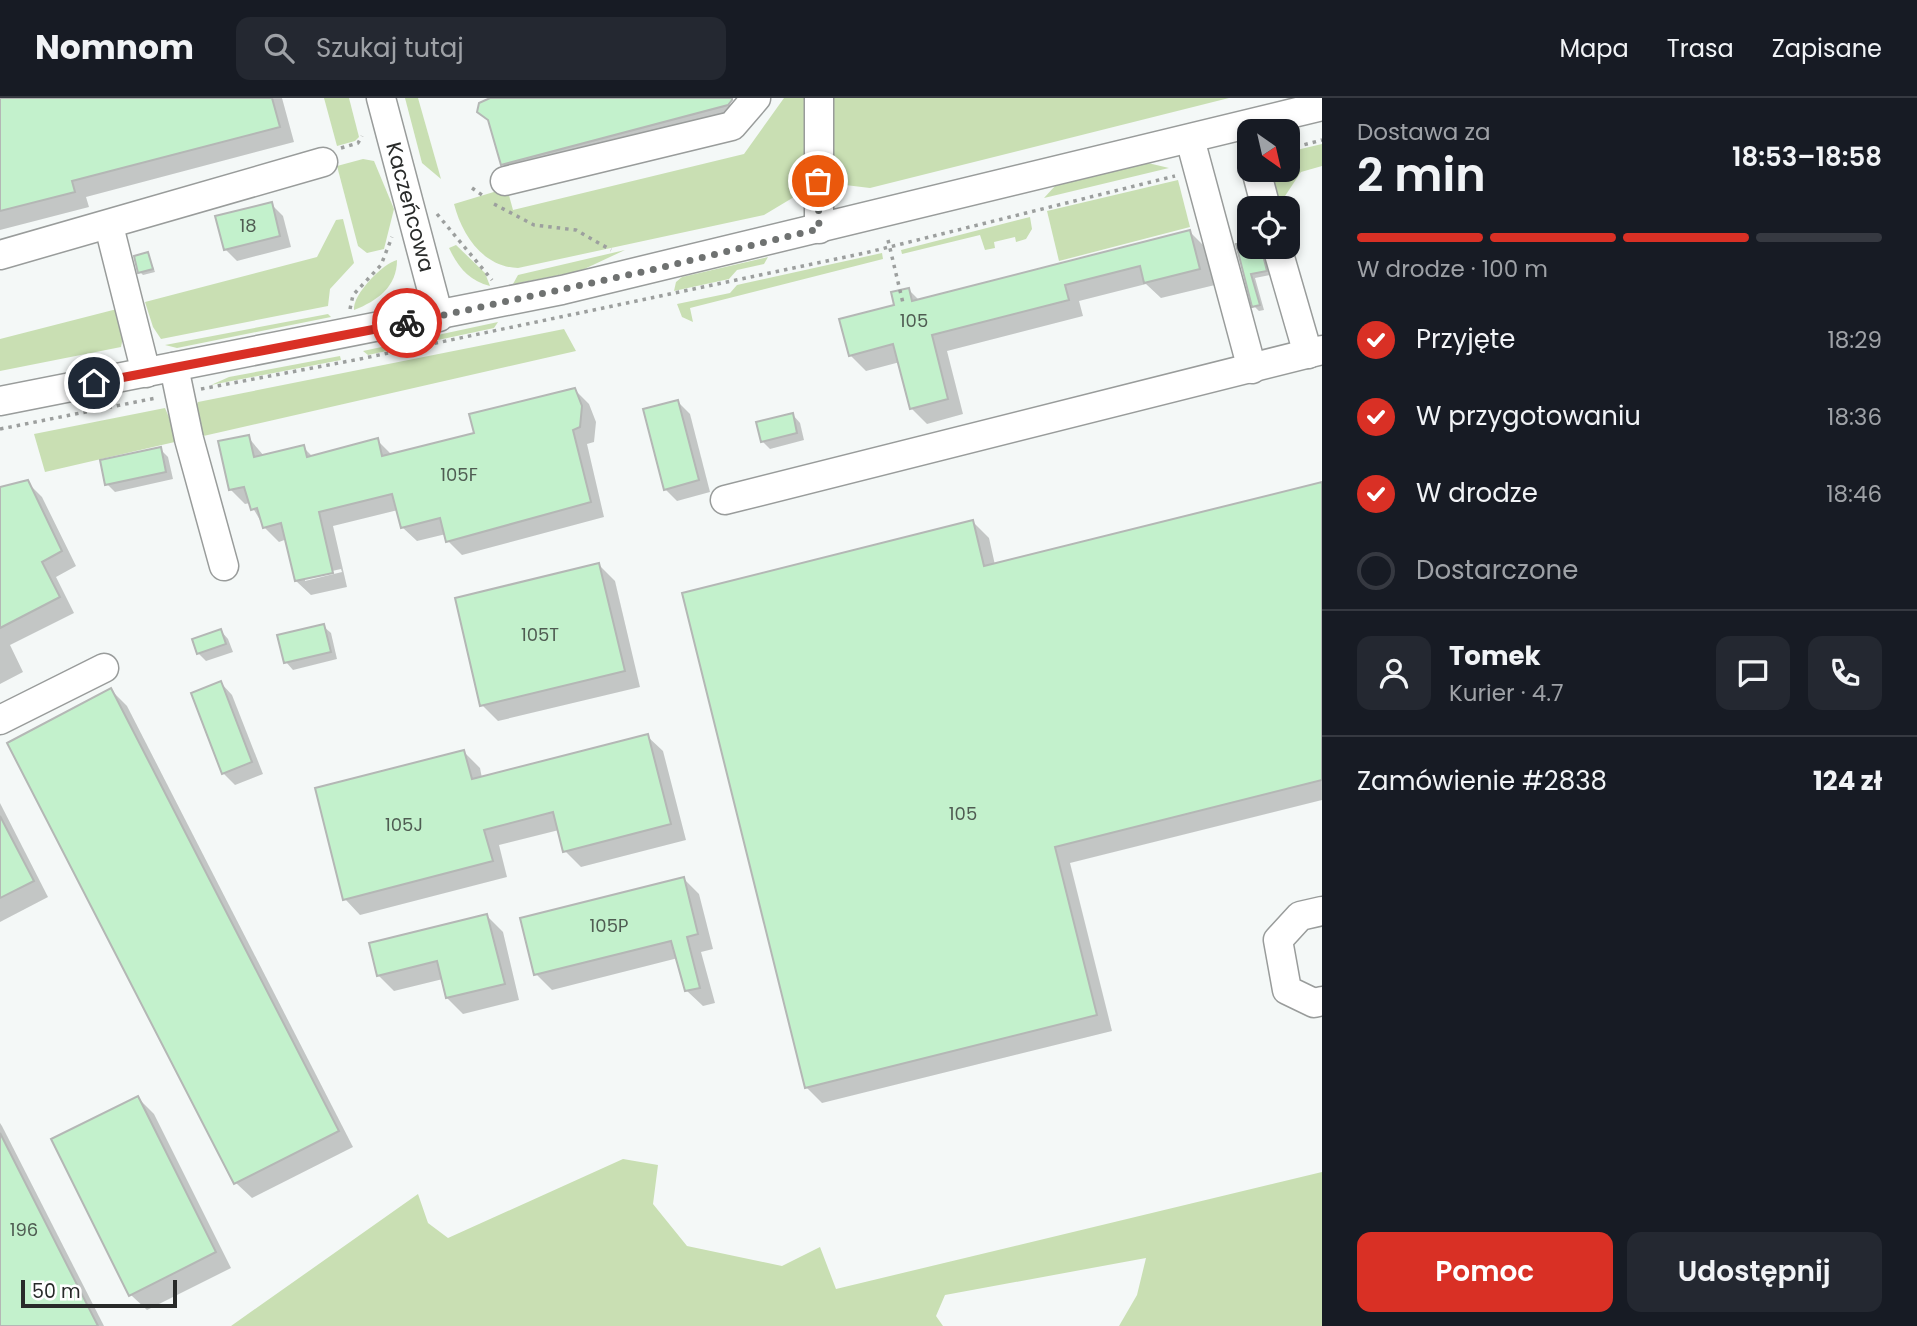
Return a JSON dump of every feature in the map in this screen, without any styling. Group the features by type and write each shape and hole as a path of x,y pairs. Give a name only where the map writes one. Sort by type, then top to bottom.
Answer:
{"street":[{"name":"Kaczeńcowa","path":"381,98 411,203 439,317"},
{"path":"505,181 732,126 756,98"},
{"path":"819,98 819,229"},
{"path":"1287,119 1322,106"},
{"path":"0,401 439,317 651,270 1190,139 1237,135"},
{"path":"1190,139 1252,369"},
{"path":"0,256 109,226 326,156"},
{"path":"109,226 146,373"},
{"path":"725,500 1315,352 1281,259"},
{"path":"174,367 189,439 225,566"},
{"path":"0,720 104,668"},
{"path":"1322,911 1300,916 1278,940 1287,990 1314,1003 1322,1001"}],"path":[{"path":"326,156 358,143 362,136"},
{"path":"1300,146 1322,140"},
{"path":"472,188 505,211 534,225 576,230 611,250"},
{"path":"351,313 351,299 381,265 396,223 411,203 434,211 441,218 459,244 486,270 494,288"},
{"path":"888,240 903,303"}],"green space":[{"path":"324,98 349,98 359,137 355,141 337,146"},
{"path":"405,98 418,98 441,179 422,163"},
{"path":"784,98 811,98 806,182 804,191 764,215 518,268 494,262 484,255 462,227 454,204 507,188 513,210 744,154"},
{"path":"828,98 1229,98 870,188 837,184 828,152"},
{"path":"1322,144 1322,166 1300,174 1300,149"},
{"path":"363,159 374,161 394,209 384,249 367,253 358,246 337,166"},
{"path":"1148,163 1169,168 1044,198 1055,186"},
{"path":"1178,180 1190,227 1059,261 1047,211"},
{"path":"1271,182 1294,182 1285,196 1274,196"},
{"path":"1030,217 1032,229 1026,239 1016,242 1015,237 994,242 995,248 985,250 980,235 902,254 901,250"},
{"path":"343,219 354,263 330,289 328,306 161,339 153,327 145,302 317,257 336,220"},
{"path":"456,245 485,273 490,286 476,281 460,267 449,248"},
{"path":"625,250 580,271 513,284 518,275"},
{"path":"882,253 883,259 690,308 693,322 682,317 677,304 730,293 737,285"},
{"path":"768,257 764,264 737,270 729,279 674,291 676,282 682,277"},
{"path":"397,260 394,278 384,292 354,310 363,288 384,267"},
{"path":"117,309 123,337 121,347 0,371 0,339"},
{"path":"328,314 331,317 177,348 165,345"},
{"path":"498,322 494,328 368,355 363,351"},
{"path":"564,329 576,351 199,437 195,409 198,402"},
{"path":"340,356 341,360 211,385 229,377"},
{"path":"165,408 179,441 45,472 34,434"},
{"path":"623,1159 658,1165 653,1204 687,1246 782,1266 820,1247 836,1289 1322,1172 1322,1326 1119,1326 1137,1295 1146,1258 945,1295 936,1316 943,1326 231,1326 418,1194 428,1223 448,1238"}],"building":[{"path":"0,98 272,98 280,127 72,181 75,192 0,211"},
{"path":"490,98 732,100 728,105 501,165 488,120 477,112 479,103"},
{"path":"272,202 280,236 224,250 215,216"},
{"path":"1190,230 1200,269 1144,283 1140,266 1065,285 1069,300 932,335 948,399 910,409 893,344 849,356 839,319 894,305 891,292 909,288 912,301"},
{"path":"148,252 153,269 138,273 134,256"},
{"path":"1240,259 1264,259 1267,271 1251,274 1260,305 1252,307"},
{"path":"575,388 582,406 580,427 573,430 591,502 446,542 440,518 401,528 392,494 319,512 333,573 295,581 281,523 263,528 257,508 251,510 244,487 229,490 218,441 249,435 254,457 304,445 307,457 378,438 382,456 474,433 469,414"},
{"path":"678,400 699,480 664,490 643,409"},
{"path":"793,413 797,433 761,442 756,422"},
{"path":"161,447 166,472 105,485 100,460"},
{"path":"28,480 62,551 42,562 60,597 0,628 0,487"},
{"path":"1322,482 1322,780 1055,847 1097,1015 805,1088 682,593 973,520 984,566"},
{"path":"599,563 625,671 480,706 455,598"},
{"path":"324,624 331,652 284,663 277,635"},
{"path":"221,629 226,644 197,654 192,639"},
{"path":"221,681 252,762 222,774 191,693"},
{"path":"111,688 339,1131 234,1184 7,743"},
{"path":"648,734 671,824 563,852 553,812 484,830 493,861 343,900 315,788 464,750 472,779"},
{"path":"0,816 34,881 0,898"},
{"path":"684,877 698,934 687,937 700,988 685,991 671,941 534,975 520,918"},
{"path":"487,914 505,984 446,998 437,961 377,976 369,943"},
{"path":"138,1096 216,1252 129,1296 51,1139"},
{"path":"0,1133 98,1326 0,1326"}],"way so far":[{"path":"407,323 651,270 819,229 818,181"}],"route":[{"path":"94,383 407,323"}]}
